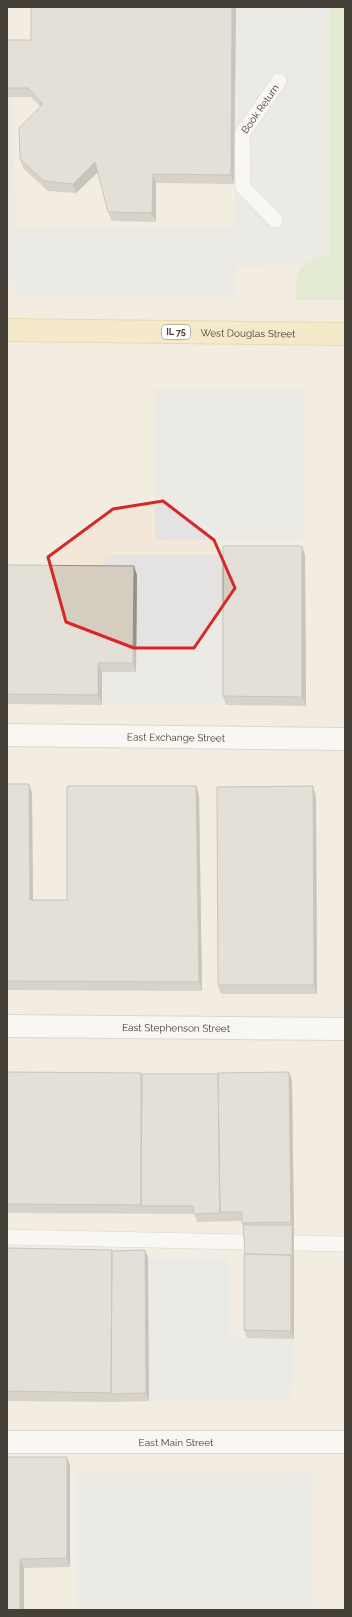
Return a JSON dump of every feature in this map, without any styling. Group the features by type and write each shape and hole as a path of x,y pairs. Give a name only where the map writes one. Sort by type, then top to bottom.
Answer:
{"main road":[{"name":"West Douglas Street","path":"7,330 345,334"}],"street":[{"name":"East Exchange Street","path":"7,735 345,739"},
{"name":"East Stephenson Street","path":"7,1026 345,1029"},
{"name":"East Main Street","path":"7,1442 345,1442"}],"lane":[{"name":"Book Return","path":"274,220 243,187 242,134 279,81"},
{"path":"7,1237 345,1244"}],"highlighted area":[{"path":"163,501 214,540 235,588 194,648 134,648 66,622 48,557 113,509"}],"shaded area":[{"path":"7,7 345,7 345,1610 7,1610"},
{"path":"236,7 330,7 330,252 303,265 236,266 236,297 16,297 15,281 7,281 7,97 13,97 15,227 235,226"},
{"path":"155,388 303,388 303,541 155,540"},
{"path":"105,555 226,555 226,705 102,705 102,672 136,672 137,575 105,575"},
{"path":"148,1258 229,1258 230,1336 247,1338 294,1339 292,1401 149,1401"},
{"path":"76,1473 311,1473 311,1610 76,1610"}],"green space":[{"path":"330,7 345,7 345,300 296,300 296,279 301,268 305,264 330,252"}],"building":[{"path":"31,7 232,7 231,175 153,174 152,213 108,212 95,162 73,184 44,181 20,159 19,128 43,104 28,88 7,88 7,40 31,40"},
{"path":"223,546 302,546 302,697 223,696"},
{"path":"7,565 134,566 133,663 98,663 98,695 7,694"},
{"path":"7,784 29,784 30,900 67,900 67,786 196,786 199,982 7,981"},
{"path":"313,786 314,985 218,985 217,787"},
{"path":"7,1072 141,1073 141,1205 7,1204"},
{"path":"289,1072 291,1222 242,1223 242,1212 220,1212 218,1073"},
{"path":"142,1074 218,1074 220,1213 194,1214 193,1206 141,1206"},
{"path":"243,1225 292,1225 292,1257 291,1255 245,1254"},
{"path":"7,1248 112,1250 111,1393 7,1391"},
{"path":"145,1250 146,1393 111,1394 112,1251"},
{"path":"244,1254 291,1255 291,1331 244,1330"},
{"path":"7,1457 67,1457 67,1558 20,1559 20,1610 7,1610"}]}
